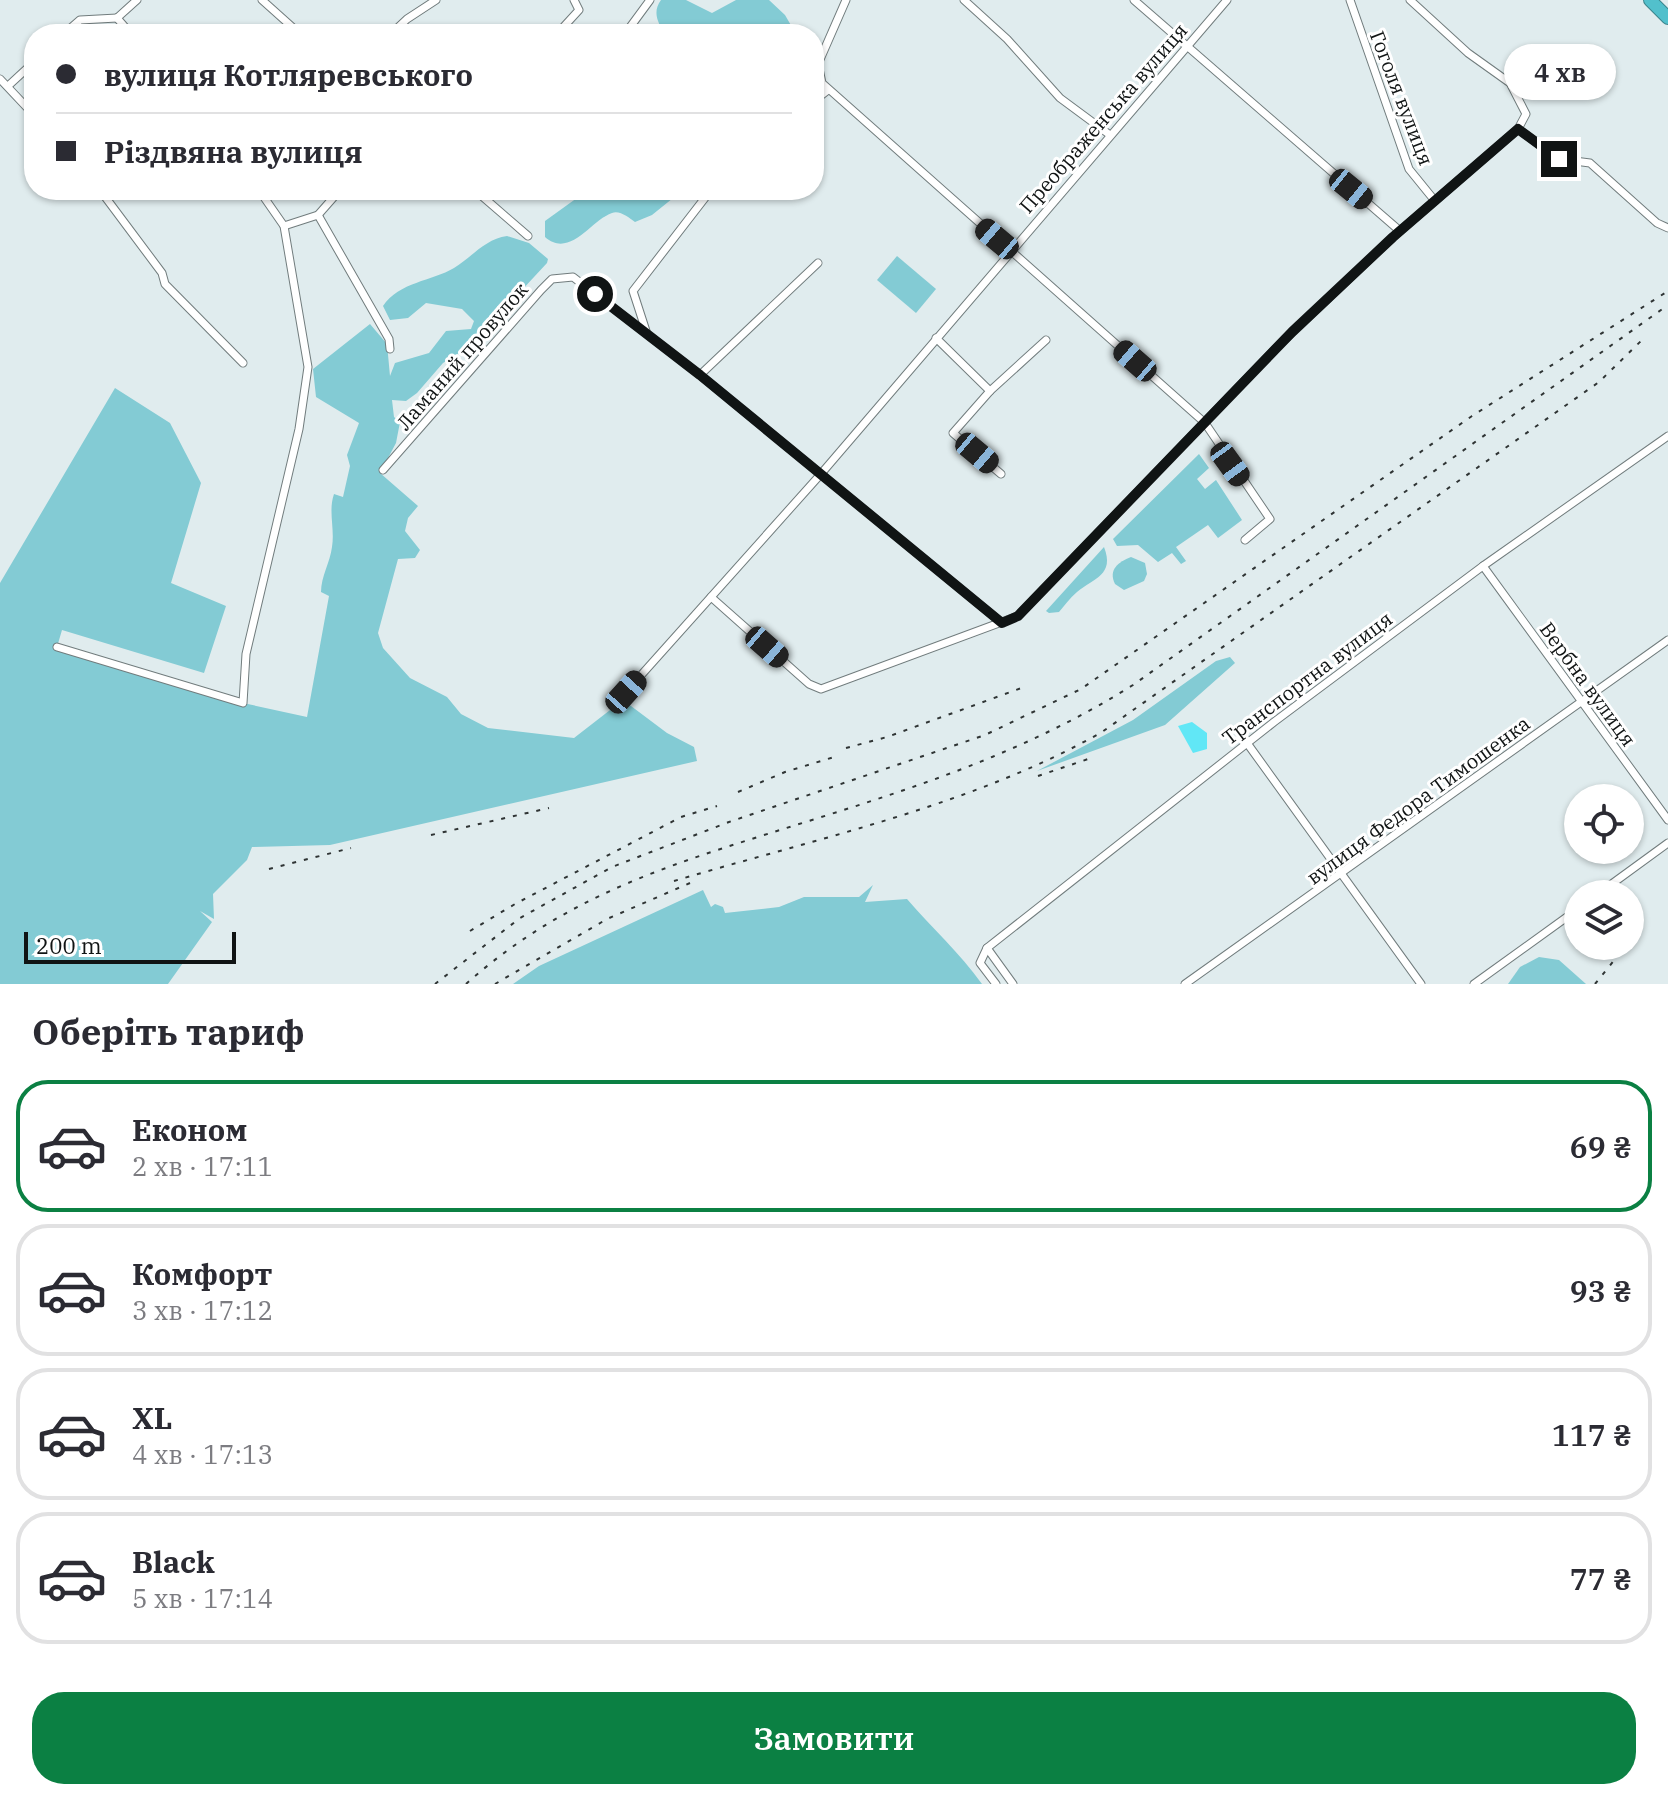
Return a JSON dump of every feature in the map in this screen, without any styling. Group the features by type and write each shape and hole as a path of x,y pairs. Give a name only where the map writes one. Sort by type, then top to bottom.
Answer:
{"highway":[{"path":"1650,0 1668,18"}],"street":[{"path":"75,24 80,20 117,18 137,0"},
{"path":"262,0 289,24"},
{"path":"404,24 436,0"},
{"path":"566,24 579,10 574,0"},
{"path":"632,24 650,0"},
{"path":"824,50 846,0"},
{"path":"964,0 1007,39 1060,98 1110,135"},
{"path":"1134,0 1400,231"},
{"name":"Преображенська вулиця","path":"626,692 820,475 1227,0"},
{"name":"Гоголя вулиця","path":"1350,0 1409,169 1435,201"},
{"path":"711,597 809,684 821,689 1018,616 1273,351 1400,231 1518,129 1526,114 1510,83 1468,53 1410,0"},
{"path":"117,18 122,24"},
{"path":"8,86 24,71"},
{"path":"0,79 24,104"},
{"path":"824,84 1205,423 1270,519 1245,540"},
{"path":"824,93 828,90"},
{"path":"1518,129 1559,159 1590,163 1657,223 1668,228"},
{"path":"107,200 162,273 165,284 243,363"},
{"path":"57,647 243,703 246,654 299,429 308,367 284,226 266,200"},
{"path":"284,226 318,215 330,200"},
{"path":"487,200 528,236"},
{"path":"703,200 633,291 647,333 1002,623"},
{"path":"318,215 389,339 390,349"},
{"path":"700,375 818,263"},
{"name":"Ламаний провулок","path":"383,470 552,279 573,277 647,333"},
{"path":"936,338 990,391"},
{"path":"1001,474 953,433 990,391 1046,340"},
{"name":"Транспортна вулиця","path":"996,984 980,963 987,948 1247,743 1483,566 1667,439"},
{"name":"Вербна вулиця","path":"1483,566 1668,820"},
{"name":"вулиця Федора Тимошенка","path":"1185,984 1668,640"},
{"path":"1247,743 1421,984"},
{"path":"1617,880 1668,843"},
{"path":"1474,984 1564,919"},
{"path":"987,948 1013,984"}],"shaded area":[{"path":"661,0 686,0 712,13 736,0 769,0 790,24 659,24 656,13"},
{"path":"574,200 671,200 652,215 635,222 615,212 563,244 545,237 545,221"},
{"path":"507,236 529,243 548,259 547,263 469,347 443,363 417,393 406,401 392,400 394,417 400,422 396,443 380,473 418,506 408,518 405,531 420,550 415,558 398,559 378,633 383,648 410,678 447,697 461,714 488,728 574,738 623,700 667,733 694,747 697,761 330,845 252,847 247,860 213,894 214,919 200,911 212,922 168,984 0,984 0,583 115,388 170,423 201,483 171,583 226,606 204,673 62,630 57,647 243,703 307,717 329,596 321,592 332,547 332,500 334,494 343,497 350,466 347,455 359,423 316,397 313,369 370,324 387,344 390,376 395,363 429,353 446,331 471,329 474,321 462,309 426,303 408,318 390,320 383,306 398,292 454,268 485,245"},
{"path":"897,256 936,289 916,313 877,280"},
{"path":"1199,454 1209,468 1197,479 1205,489 1216,480 1242,520 1218,538 1208,525 1176,547 1186,561 1181,564 1172,553 1158,562 1138,545 1117,546 1113,539"},
{"path":"1104,547 1107,564 1101,575 1077,592 1059,612 1046,611"},
{"path":"1131,557 1145,563 1147,574 1144,581 1124,590 1115,584 1113,575 1118,564"},
{"path":"1230,657 1235,663 1165,725 1037,771 1133,720 1216,661"},
{"path":"1192,722 1207,733 1207,749 1193,753 1178,726"},
{"path":"873,885 865,902 907,899 982,984 513,984 539,966 703,890 711,907 715,904 723,907 725,913 779,907 804,897 859,897"},
{"path":"1539,957 1559,960 1586,984 1508,984 1520,967"}],"railway":[{"path":"435,984 520,918 612,867 729,822 985,735 1081,689 1472,416 1668,291"},
{"path":"466,984 547,924 632,882 676,864 938,778 1018,746 1095,707 1133,685 1668,305"},
{"path":"674,881 948,800 1053,758 1102,732 1599,382 1643,339"},
{"path":"846,748 887,737 1027,686"},
{"path":"738,792 785,772 834,757"},
{"path":"1038,776 1094,757"},
{"path":"470,931 681,817 717,806"},
{"path":"431,835 549,808"},
{"path":"269,869 351,848"},
{"path":"495,984 607,919 690,883"},
{"path":"1595,984 1614,960"}],"route":[{"path":"595,294 700,375 1002,623 1018,616 1273,351 1350,276 1518,129 1559,159"}]}
